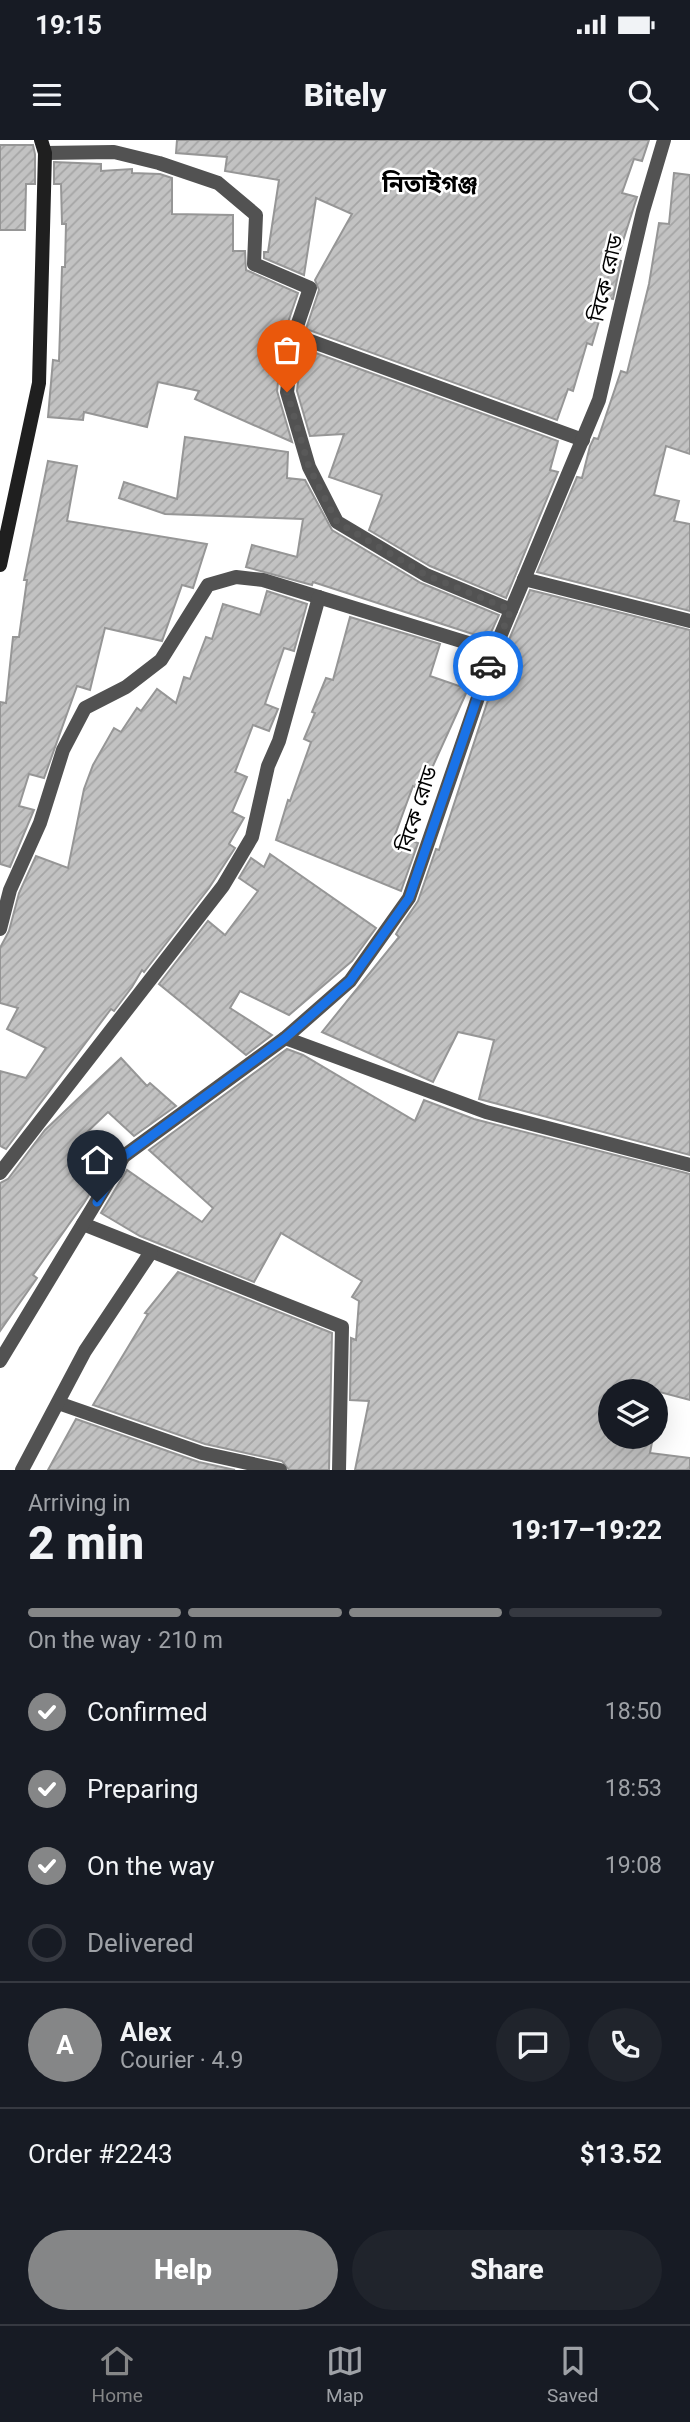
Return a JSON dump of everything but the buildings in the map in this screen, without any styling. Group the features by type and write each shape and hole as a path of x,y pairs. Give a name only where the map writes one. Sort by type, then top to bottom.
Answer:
{"main road":[{"path":"0,563 39,383 43,147"}],"street":[{"name":"বিকে রোড","path":"0,1361 124,1156 285,1038 350,981 409,898 494,651 599,400 643,211 664,140"},
{"path":"43,147 114,152 218,183 256,215 254,264 310,288 294,335 287,392 309,467 337,522 426,575 511,610"},
{"path":"294,335 583,440"},
{"path":"0,929 10,890 40,823 63,750 85,708 126,687 161,660 208,585 236,577 263,580 494,651"},
{"path":"524,579 690,621"},
{"path":"0,1173 223,886 252,837 268,766 279,741 319,597"},
{"path":"285,1038 486,1112 690,1164"},
{"path":"83,1224 341,1328 339,1470"},
{"path":"22,1470 85,1351 151,1252"},
{"path":"58,1403 202,1453 280,1470"}],"way so far":[{"path":"287,392 309,467 337,522 426,575 511,610 488,666"}],"district":[{"name":"নিতাইগঞ্জ","path":"430,184"}],"route":[{"path":"97,1202 124,1156 285,1038 350,981 409,898 488,666"}]}
